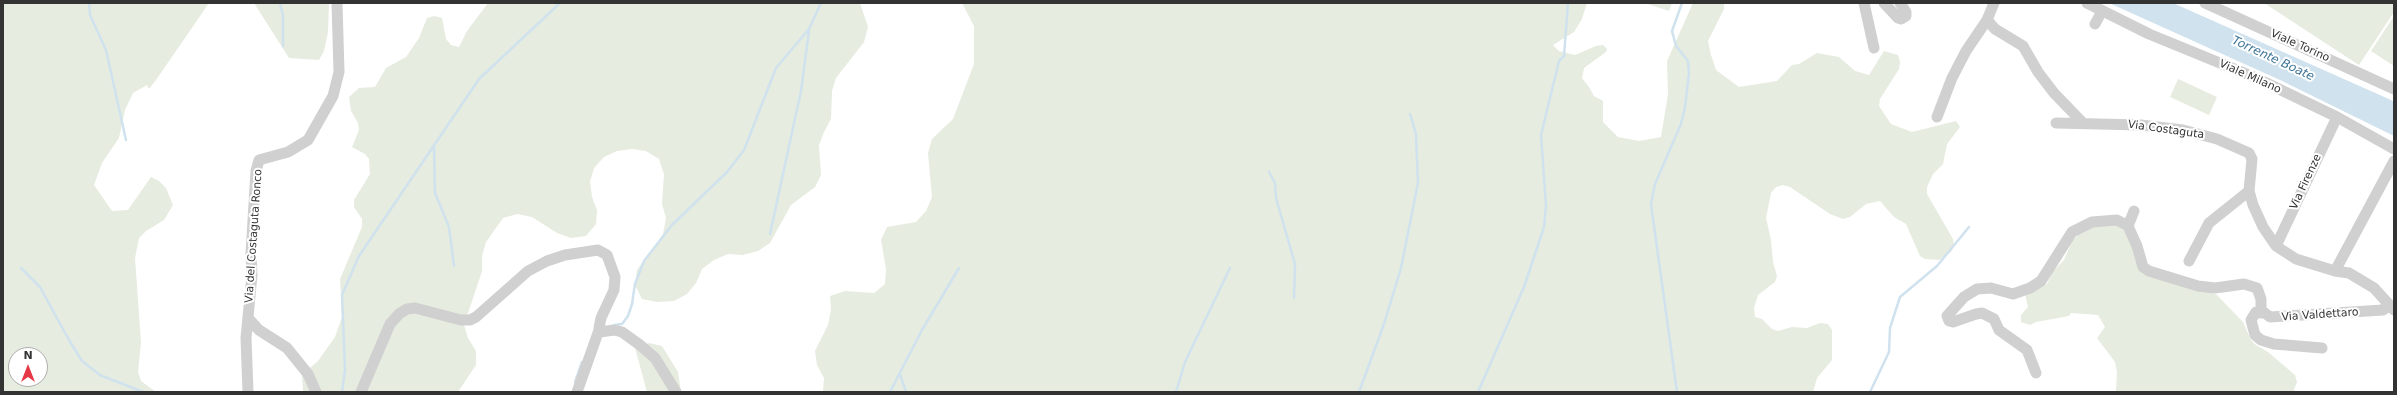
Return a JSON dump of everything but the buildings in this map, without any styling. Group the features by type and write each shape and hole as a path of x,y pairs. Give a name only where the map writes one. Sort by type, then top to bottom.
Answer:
{"street":[{"name":"Via del Costaguta Ronco","path":"248,392 246,369 248,318 252,280 251,253 256,171 259,160 288,152 308,140 333,96 339,72 337,3"},
{"path":"1864,3 1874,48"},
{"path":"1884,3 1898,18 1901,19 1906,16 1906,12 1900,3"},
{"path":"1984,3 1990,12 1996,29 2023,46 2038,72 2054,93 2082,122"},
{"name":"Viale Milano","path":"2087,3 2149,34 2254,77 2337,117 2394,149"},
{"name":"Viale Torino","path":"2206,3 2394,88"},
{"path":"2095,24 2102,10"},
{"path":"1937,117 1955,71 1990,12"},
{"name":"Via Firenze","path":"2276,246 2337,117"},
{"name":"Via Costaguta","path":"2056,124 2082,122 2141,125 2183,130 2217,138 2249,153 2252,159 2249,191 2263,227 2276,246 2296,259 2335,272 2349,273 2374,288 2390,306"},
{"path":"2335,272 2394,161"},
{"path":"2190,260 2209,223 2249,191"},
{"path":"2128,226 2134,211"},
{"path":"2036,373 2027,350 1999,330 1994,319 1982,314 1976,314 1953,322 1949,321 1947,316 1964,297 1976,289 1991,288 2013,294 2030,288 2042,280 2072,232 2092,222 2106,220 2117,220 2128,226 2137,246 2143,267 2149,272 2198,286 2215,288 2237,284 2250,285 2257,288 2260,293 2262,313 2256,312 2251,320 2256,335 2261,340 2274,344 2322,348"},
{"path":"361,392 390,324 399,314 407,309 415,308 461,320 470,320 476,317 528,271 547,261 565,255 601,250 611,262 614,277 614,290 602,318 577,392"},
{"name":"Via Valdettaro","path":"2262,313 2270,317 2280,317 2378,311 2390,306"},
{"name":"Via del Costaguta Ronco","path":"248,318 259,330 287,348 308,374 316,392"},
{"path":"599,330 603,332 614,330 622,332 640,345 655,358 676,392"}],"shaded area":[{"path":"3,3 209,3 149,89 147,85 133,93 125,110 119,138 102,163 94,185 112,211 128,210 151,177 159,181 166,188 173,205 164,220 146,231 139,238 135,258 141,342 138,372 141,381 156,392 3,392"},
{"path":"254,3 329,3 328,32 324,51 319,60 289,58"},
{"path":"488,3 860,3 868,27 864,42 836,78 832,91 831,119 819,145 821,175 815,187 791,205 770,243 758,251 743,255 728,254 714,260 702,269 696,283 687,294 674,301 657,302 642,299 635,285 637,270 663,234 666,218 662,204 664,174 659,159 646,151 632,149 617,151 604,157 594,168 590,182 592,197 597,210 596,224 586,236 571,238 557,233 532,217 517,214 503,218 486,242 482,256 482,271 464,325 468,338 476,351 476,365 458,392 303,392 302,375 318,361 335,337 342,317 340,279 362,227 362,219 354,207 354,200 370,174 369,159 365,154 352,147 359,130 358,123 351,111 349,97 359,88 375,87 386,68 406,57 419,38 427,18 434,16 442,18 446,39 451,45 459,47 467,31"},
{"path":"962,3 1587,3 1582,19 1574,32 1553,45 1559,51 1575,55 1596,46 1603,45 1607,49 1606,52 1584,68 1582,78 1594,96 1603,101 1603,122 1618,137 1639,141 1661,137 1668,94 1667,61 1693,3 1724,3 1724,9 1708,41 1716,70 1739,87 1777,81 1792,65 1799,64 1817,53 1839,57 1855,71 1869,75 1884,51 1898,55 1900,62 1899,69 1880,99 1879,106 1891,124 1912,132 1956,121 1960,127 1947,144 1943,164 1933,174 1927,187 1927,194 1953,239 1954,246 1951,252 1939,260 1925,259 1920,256 1906,224 1894,217 1880,201 1866,204 1850,217 1843,219 1830,214 1790,187 1783,185 1776,187 1771,193 1766,218 1771,240 1773,262 1777,276 1775,282 1758,295 1754,308 1755,317 1762,319 1772,329 1778,331 1792,327 1807,328 1820,323 1828,324 1832,330 1832,360 1817,378 1813,392 823,392 824,378 817,365 815,351 828,325 831,310 830,296 845,291 874,293 885,284 886,269 881,240 887,227 916,222 926,211 932,197 928,153 932,139 953,119 974,64 974,26"},
{"path":"1645,3 1672,3 1669,11"},
{"path":"2264,3 2394,3 2394,12 2359,65"},
{"path":"2394,16 2394,66 2371,51"},
{"path":"2178,79 2217,97 2209,115 2170,97"},
{"path":"2095,225 2117,225 2125,231 2141,267 2217,295 2243,322 2251,340 2295,375 2297,382 2293,392 2116,392 2117,372 2115,362 2097,338 2105,327 2098,315 2071,313 2069,316 2036,322 2030,325 2021,322 2021,315 2028,307 2025,294 2047,284 2053,271 2064,260 2072,241 2079,234"},
{"path":"649,343 662,346 678,372 681,392 647,392 635,348"}],"water":[{"name":"Torrente Boate","path":"2109,3 2173,3 2391,100 2394,102 2394,136 2280,80"}],"waterway":[{"path":"89,3 90,15 106,50 126,140"},
{"path":"280,3 283,16 283,46"},
{"path":"342,392 345,370 342,295 359,256 479,79 560,3"},
{"path":"614,325 622,324 628,316 632,304 635,284 644,261 672,225 727,172 744,150 776,68 809,29 821,3"},
{"path":"1478,392 1524,287 1544,227 1546,206 1541,135 1559,61 1564,56 1568,3"},
{"path":"1677,392 1651,204 1655,184 1681,124 1685,107 1689,73 1688,61 1676,46 1672,31 1682,3"},
{"path":"770,234 801,91 809,31"},
{"path":"1359,392 1384,324 1401,268 1418,183 1416,134 1410,114"},
{"path":"434,146 435,193 449,227 454,266"},
{"path":"1269,172 1275,183 1276,198 1295,264 1294,298"},
{"path":"1870,392 1889,352 1890,328 1900,297 1937,266 1969,227"},
{"path":"21,268 40,287 82,361 100,375 143,392"},
{"path":"890,392 922,330 959,268"},
{"path":"1176,392 1185,362 1230,268"},
{"path":"575,382 582,362"},
{"path":"900,374 906,392"}]}
